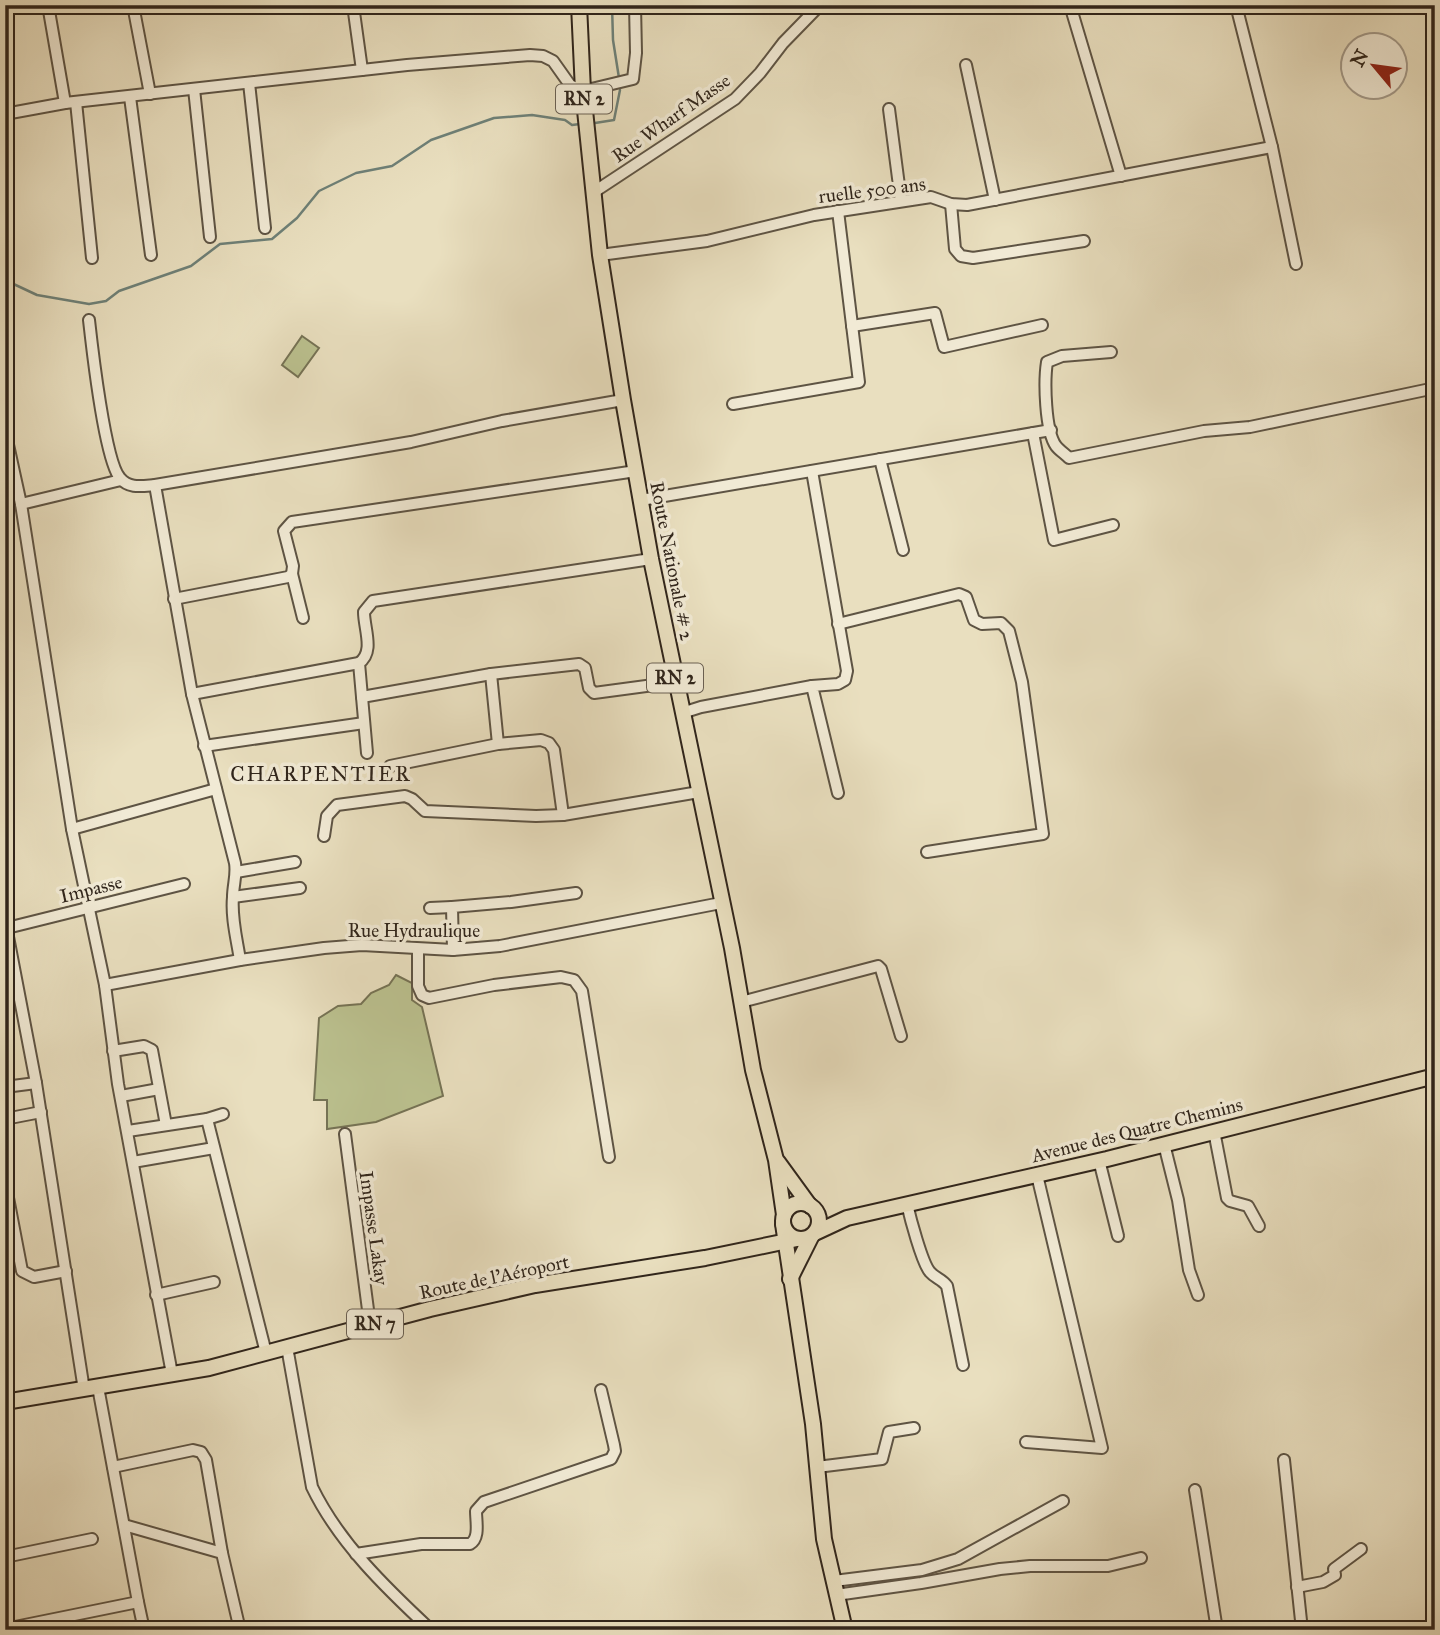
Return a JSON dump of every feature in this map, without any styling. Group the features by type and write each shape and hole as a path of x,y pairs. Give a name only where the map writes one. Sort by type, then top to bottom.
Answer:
{"main road":[{"name":"Route Nationale # 2","path":"579,5 583,91 600,255 623,400 651,559 753,1070 776,1160 783,1219"},
{"name":"Avenue des Quatre Chemins","path":"802,1237 847,1218 1037,1175 1435,1076"},
{"name":"Route Nationale # 2","path":"776,1160 812,1207"},
{"path":"802,1237 788,1234 783,1219 787,1210 797,1204 847,1218"},
{"path":"812,1207 819,1218 802,1237 790,1280 813,1424 824,1539 845,1630"},
{"name":"Route de l’Aéroport","path":"747,1249 767,1236 783,1219"},
{"name":"Route de l’Aéroport","path":"5,1402 172,1374 535,1285 802,1237"},
{"path":"790,1280 802,1237"}],"street":[{"path":"48,5 71,103 92,258"},
{"path":"133,5 150,94"},
{"path":"353,5 362,70"},
{"path":"5,114 71,103 362,70 530,55 553,61 569,85 583,91 633,79 636,53 635,5"},
{"name":"Rue Wharf Masse","path":"594,192 735,99 820,5"},
{"path":"1070,5 1121,176"},
{"path":"1236,5 1272,147 1296,264"},
{"path":"966,65 995,200"},
{"path":"249,83 265,228"},
{"path":"194,89 210,237"},
{"path":"130,97 151,255"},
{"path":"889,109 901,201"},
{"name":"ruelle 500 ans","path":"600,255 707,241 838,211 901,201 931,197 951,204 967,205 1272,147"},
{"path":"951,204 955,249 961,256 973,258 1084,242"},
{"path":"733,404 859,382 838,211"},
{"path":"852,326 935,313 944,347 1042,325"},
{"path":"89,320 96,383 114,467 121,480 133,486 155,485 399,444 502,421 623,400"},
{"path":"1111,352 1062,356 1047,362 1044,381 1051,430 1055,445 1069,458 1204,431 1250,427 1435,388"},
{"path":"641,500 1051,430"},
{"path":"5,431 21,504 72,829 105,985 113,1051 172,1374"},
{"path":"1033,433 1054,540 1113,525"},
{"path":"880,459 903,550"},
{"path":"303,618 284,535 286,527 292,522 636,471"},
{"path":"682,713 701,706 812,686 838,684 847,676 812,471"},
{"path":"21,504 121,480"},
{"path":"155,485 192,694 225,817 236,872 233,897 240,960"},
{"path":"192,694 359,663 364,660 368,647 364,612 373,601 651,559"},
{"path":"174,598 288,577 292,574"},
{"path":"838,624 959,594 966,597 974,621 982,624 1001,623 1009,631 1022,682 1043,834 927,852"},
{"path":"359,663 367,753"},
{"path":"362,697 491,674 579,664 585,668 591,691 597,693 676,682"},
{"path":"491,674 498,744"},
{"path":"812,686 838,793"},
{"path":"204,746 364,723"},
{"path":"390,766 498,744 541,740 553,746 563,815"},
{"path":"72,829 216,789"},
{"path":"324,836 327,816 337,805 405,796 425,811 536,816 563,815 699,792"},
{"path":"236,872 295,862"},
{"name":"Impasse","path":"6,925 90,908 184,884"},
{"path":"233,897 300,888"},
{"path":"430,908 512,902 576,893"},
{"name":"Rue Hydraulique","path":"105,985 240,960 324,948 362,946 453,950 500,946 721,903"},
{"path":"452,907 453,950"},
{"path":"6,925 36,1083 66,1272 91,1388 113,1467 144,1630"},
{"path":"418,949 418,986 422,996 429,999 525,980 567,977 578,984 582,991 609,1157"},
{"path":"741,1002 878,966 901,1036"},
{"path":"113,1051 144,1046 152,1050 166,1125"},
{"path":"5,1087 36,1083"},
{"path":"121,1096 159,1089"},
{"path":"5,1119 41,1112"},
{"path":"128,1131 207,1119 223,1114"},
{"path":"207,1119 266,1353"},
{"path":"1214,1131 1227,1198 1250,1207 1259,1226"},
{"name":"Impasse Lakay","path":"345,1135 370,1325"},
{"path":"1164,1144 1178,1200 1189,1270 1198,1295"},
{"path":"133,1162 214,1148"},
{"path":"1099,1160 1118,1236"},
{"path":"1026,1443 1102,1448 1037,1175"},
{"path":"5,1182 22,1270 34,1277 66,1272"},
{"path":"907,1203 929,1271 947,1286 963,1365"},
{"path":"156,1295 214,1282"},
{"path":"287,1347 312,1487 320,1504 356,1553 431,1630"},
{"path":"356,1553 421,1544 470,1545 476,1535 476,1511 484,1502 611,1459 615,1451 601,1390"},
{"path":"817,1467 882,1459 889,1432 914,1428"},
{"path":"113,1467 193,1450 201,1452 206,1460 222,1553 240,1630"},
{"path":"1284,1460 1302,1630"},
{"path":"1195,1490 1217,1630"},
{"path":"835,1588 922,1570 958,1559 1063,1501"},
{"path":"124,1525 222,1553"},
{"path":"5,1557 92,1539"},
{"path":"1297,1587 1324,1582 1335,1575 1334,1569 1361,1549"},
{"path":"835,1588 921,1583 1030,1566 1108,1566 1140,1558"},
{"path":"9,1629 138,1602"},
{"path":"72,1617 74,1630"}],"green space":[{"path":"302,336 319,348 298,377 282,365"},
{"path":"396,975 412,983 412,1000 422,1007 443,1096 376,1122 327,1129 327,1100 314,1100 319,1018 338,1006 361,1004 371,993 389,985"}],"waterway":[{"path":"612,5 613,40 619,78"},
{"path":"595,123 614,120 620,90"},
{"path":"5,280 37,295 89,304 106,301 119,291 191,266 220,244 272,239 297,218 319,191 356,173 392,166 431,140 494,118 532,115 565,120 572,125 580,124"}],"district":[{"name":"CHARPENTIER","path":"321,774"}]}
